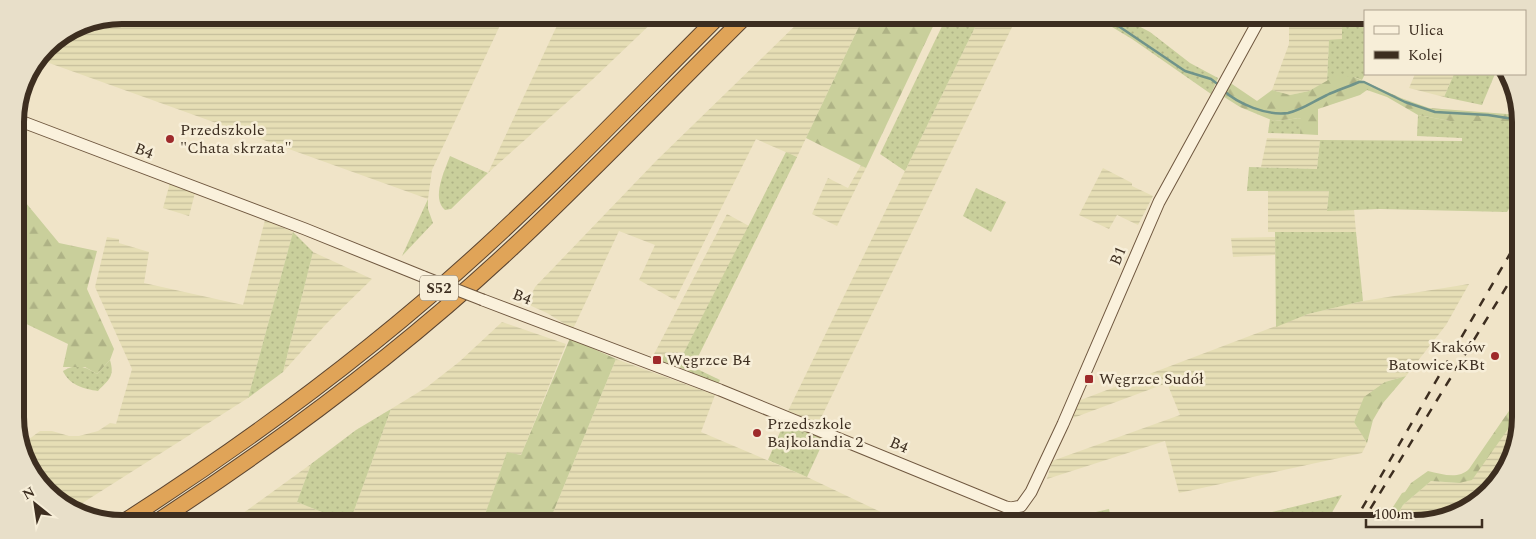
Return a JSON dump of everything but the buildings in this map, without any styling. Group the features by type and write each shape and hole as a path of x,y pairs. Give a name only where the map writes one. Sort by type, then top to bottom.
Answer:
{"highway":[{"name":"S52","path":"134,515 184,483 338,372 422,303 530,206 711,24"},
{"name":"S52","path":"167,515 310,415 417,331 512,248 738,24"}],"street":[{"name":"B1","path":"1016,508 1024,503 1036,483 1159,202 1257,24"},
{"name":"B4","path":"24,122 306,229 424,277 624,354 650,362 1006,507 1016,508"}],"shaded area":[{"path":"116,24 501,24 432,170 428,199 45,61 67,40 84,31"},
{"path":"558,24 651,24 592,80 488,173"},
{"path":"797,24 860,24 797,157 756,139 675,300 639,280 655,245 619,231 573,329 547,313 527,304 535,287 656,161"},
{"path":"977,24 1014,24 818,424 788,411"},
{"path":"1289,24 1342,24 1342,40 1329,41 1327,82 1309,91 1290,95 1272,90 1289,44"},
{"path":"1415,75 1454,75 1444,97 1409,88"},
{"path":"1267,138 1320,140 1317,169 1261,167"},
{"path":"861,165 866,168 837,226 812,214 828,178 848,188"},
{"path":"1103,168 1132,183 1132,186 1153,196 1138,225 1117,215 1109,229 1079,215"},
{"path":"170,183 195,193 189,216 163,208"},
{"path":"1268,191 1329,191 1327,211 1354,209 1356,232 1268,232"},
{"path":"727,214 749,226 677,366 673,365 677,358 665,353 662,361 653,356"},
{"path":"265,220 293,232 248,398 79,505 60,493 60,479 46,479 34,460 27,441 40,431 52,431 69,436 79,436 98,431 110,423 116,424 132,369 95,287 107,237 119,239 119,243 149,252 144,283 243,305"},
{"path":"1275,237 1275,255 1233,257 1231,238"},
{"path":"313,252 372,279 327,323 283,372"},
{"path":"1469,284 1446,325 1406,376 1385,382 1354,421 1367,443 1362,453 1179,493 1165,441 1047,479 1052,461 1180,415 1167,383 1073,418 1078,401 1308,314 1363,301"},
{"path":"502,322 566,344 521,455 507,453 485,515 352,515 391,409 427,387 459,362"},
{"path":"616,359 715,395 701,432 807,477 887,515 552,515"},
{"path":"1511,424 1507,449 1496,472 1469,499 1446,510 1433,513 1397,515 1403,505 1431,481 1459,483"},
{"path":"311,464 297,502 329,515 241,515"}],"green space":[{"path":"860,24 934,24 866,168 806,138"},
{"path":"943,24 977,24 905,171 880,154"},
{"path":"1107,24 1135,24 1150,32 1190,63 1218,78 1211,94 1132,39"},
{"path":"1342,24 1364,24 1364,75 1362,80 1354,77 1327,82 1329,40 1342,39"},
{"path":"1337,75 1354,77 1429,108 1511,114 1512,121 1450,121 1418,115 1387,97 1367,90 1360,95 1318,109 1318,135 1300,134 1301,118 1274,121 1240,107 1221,95 1229,82 1257,101 1272,90 1290,95 1309,91"},
{"path":"1454,75 1495,75 1482,105 1444,97"},
{"path":"1418,115 1450,121 1512,121 1512,204 1507,212 1380,209 1327,211 1329,191 1247,191 1249,167 1317,169 1320,140 1462,141 1462,138 1417,136"},
{"path":"1302,118 1300,134 1268,133 1270,119 1274,121"},
{"path":"786,152 797,157 693,367 720,380 718,385 677,366"},
{"path":"450,156 488,173 451,209 445,210 441,205 439,191"},
{"path":"976,188 1006,202 991,232 963,216"},
{"path":"428,199 428,209 433,223 402,256"},
{"path":"24,203 59,243 97,251 87,289 114,349 110,360 97,374 85,367 63,367 68,344 24,323"},
{"path":"293,232 313,252 283,372 248,398"},
{"path":"1275,232 1356,232 1363,301 1308,314 1276,327"},
{"path":"570,338 616,359 552,515 485,515 507,452 521,455"},
{"path":"665,353 677,358 673,365 662,361"},
{"path":"110,360 112,370 110,377 98,391 73,383 63,371 72,367 81,367 97,374"},
{"path":"1406,376 1383,403 1373,420 1367,443 1354,422 1364,397 1385,382"},
{"path":"1512,402 1511,424 1472,480 1459,483 1431,481 1403,505 1397,515 1388,515 1411,483 1428,471 1444,475 1455,475 1469,469 1511,408"},
{"path":"391,409 352,515 329,515 297,502 311,464 356,430"},
{"path":"784,423 825,438 807,477 768,460"},
{"path":"1342,495 1331,515 1260,515"},
{"path":"1109,509 1110,515 1083,515"}],"waterway":[{"path":"1115,24 1185,71 1211,79 1220,86"},
{"path":"1223,90 1253,108 1271,113 1288,113 1303,108 1322,97 1359,82 1364,82 1405,102 1435,112 1488,115 1512,119"}],"railway":[{"path":"1358,515 1512,250"},
{"path":"1367,515 1512,278"}],"place":[{"name":"Przedszkole \"Chata skrzata\"","path":"170,139"},
{"name":"Kraków Batowice KBt","path":"1495,356"},
{"name":"Węgrzce B4","path":"657,360"},
{"name":"Węgrzce Sudół","path":"1089,379"},
{"name":"Przedszkole Bajkolandia 2","path":"757,433"}]}
